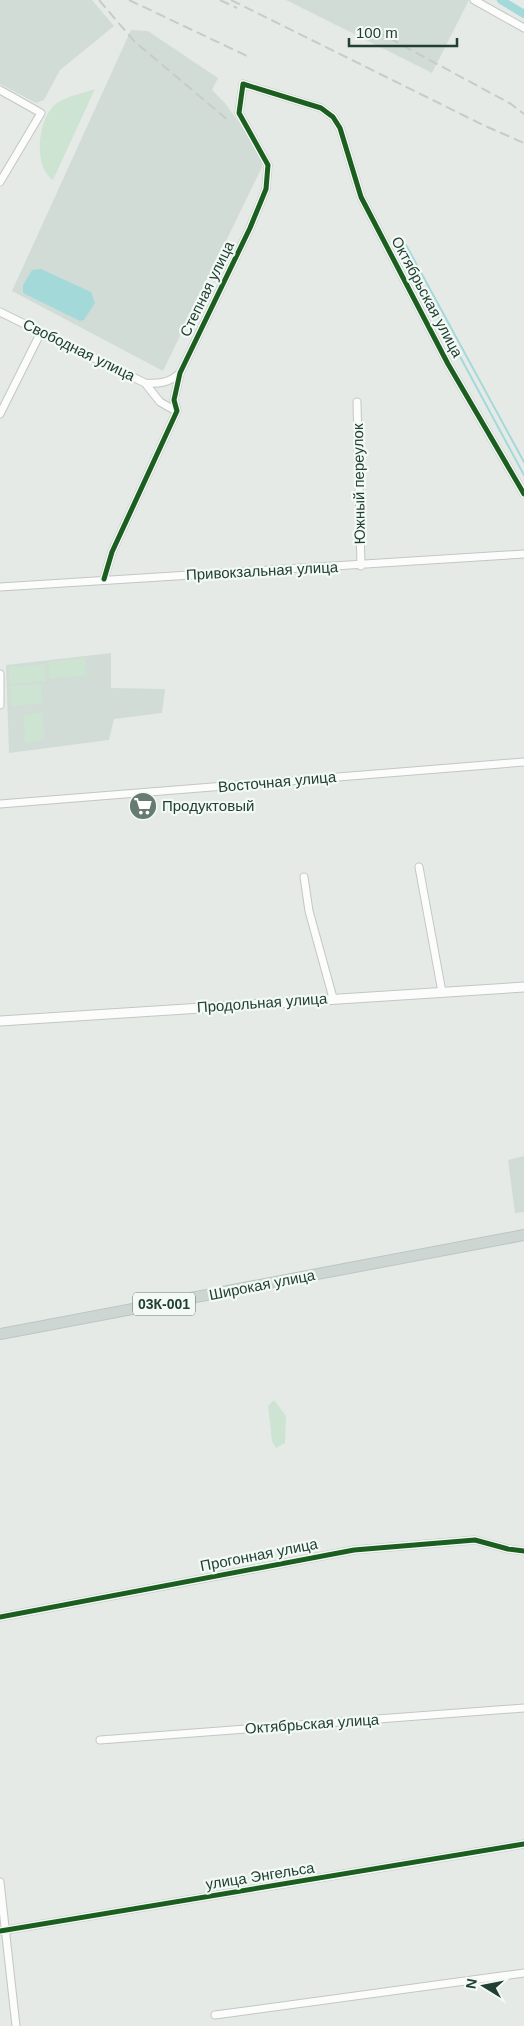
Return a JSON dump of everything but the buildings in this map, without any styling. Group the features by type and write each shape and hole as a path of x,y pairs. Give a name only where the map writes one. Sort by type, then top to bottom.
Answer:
{"main road":[{"name":"Широкая улица","path":"0,1334 524,1235"}],"street":[{"path":"474,0 524,28"},
{"name":"Степная улица","path":"104,579 112,552 177,411 174,400 180,373 250,228 266,189 268,164 238,113 243,84 321,108"},
{"path":"0,90 42,113 0,182"},
{"name":"Октябрьская улица","path":"321,108 334,117 340,128 361,197 448,364 524,494"},
{"name":"Свободная улица","path":"0,312 145,383 160,402 177,411"},
{"path":"0,414 41,332"},
{"path":"145,383 159,384 172,380 180,373"},
{"name":"Южный переулок","path":"357,402 361,566"},
{"name":"Привокзальная улица","path":"0,587 104,579 361,566 524,554"},
{"path":"0,674 0,705"},
{"name":"Восточная улица","path":"0,804 524,762"},
{"path":"419,867 442,992"},
{"path":"304,877 308,911 333,998"},
{"name":"Продольная улица","path":"0,1021 524,987"},
{"name":"Прогонная улица","path":"0,1617 354,1550 476,1540 508,1549 524,1551"},
{"name":"Октябрьская улица","path":"100,1740 524,1708"},
{"name":"улица Энгельса","path":"3,1931 524,1844"},
{"path":"0,1882 3,1931 16,2026"},
{"path":"215,2015 524,1973"}],"shaded area":[{"path":"0,0 92,0 114,26 60,70 44,100 36,103 0,84"},
{"path":"286,0 469,0 432,73"},
{"path":"131,30 148,31 218,78 212,90 225,103 261,154 262,167 163,371 12,291"},
{"path":"111,653 111,688 165,689 162,713 114,719 109,740 9,753 6,665"},
{"path":"524,1156 524,1212 515,1213 508,1160"}],"green space":[{"path":"95,89 53,180 46,173 40,153 40,142 45,119 57,103"},
{"path":"85,658 87,675 50,679 48,662"},
{"path":"45,664 46,681 10,684 9,667"},
{"path":"41,684 42,703 11,706 10,686"},
{"path":"43,712 44,739 25,744 24,715"},
{"path":"274,1400 286,1416 285,1443 276,1448 272,1441 268,1406"}],"water":[{"path":"41,269 91,292 95,303 84,320 80,321 23,293 23,285 32,270"}],"waterway":[{"path":"501,0 524,14"},
{"path":"524,462 406,245 402,249 524,475"}],"railway":[{"path":"99,0 134,41 229,121"},
{"path":"129,0 247,56"},
{"path":"220,0 237,8"},
{"path":"231,0 483,125 524,143"},
{"path":"376,31 511,104 524,114"}],"cycle path":[{"path":"104,579 112,552 177,411 174,400 180,373 250,228 266,189 268,165 239,113 243,84 321,108 333,117 340,128 361,197 448,364 524,494"},
{"path":"0,1617 354,1550 475,1540 508,1549 524,1551"},
{"path":"0,1931 524,1844"}],"place":[{"name":"Продуктовый","path":"143,806"}]}
